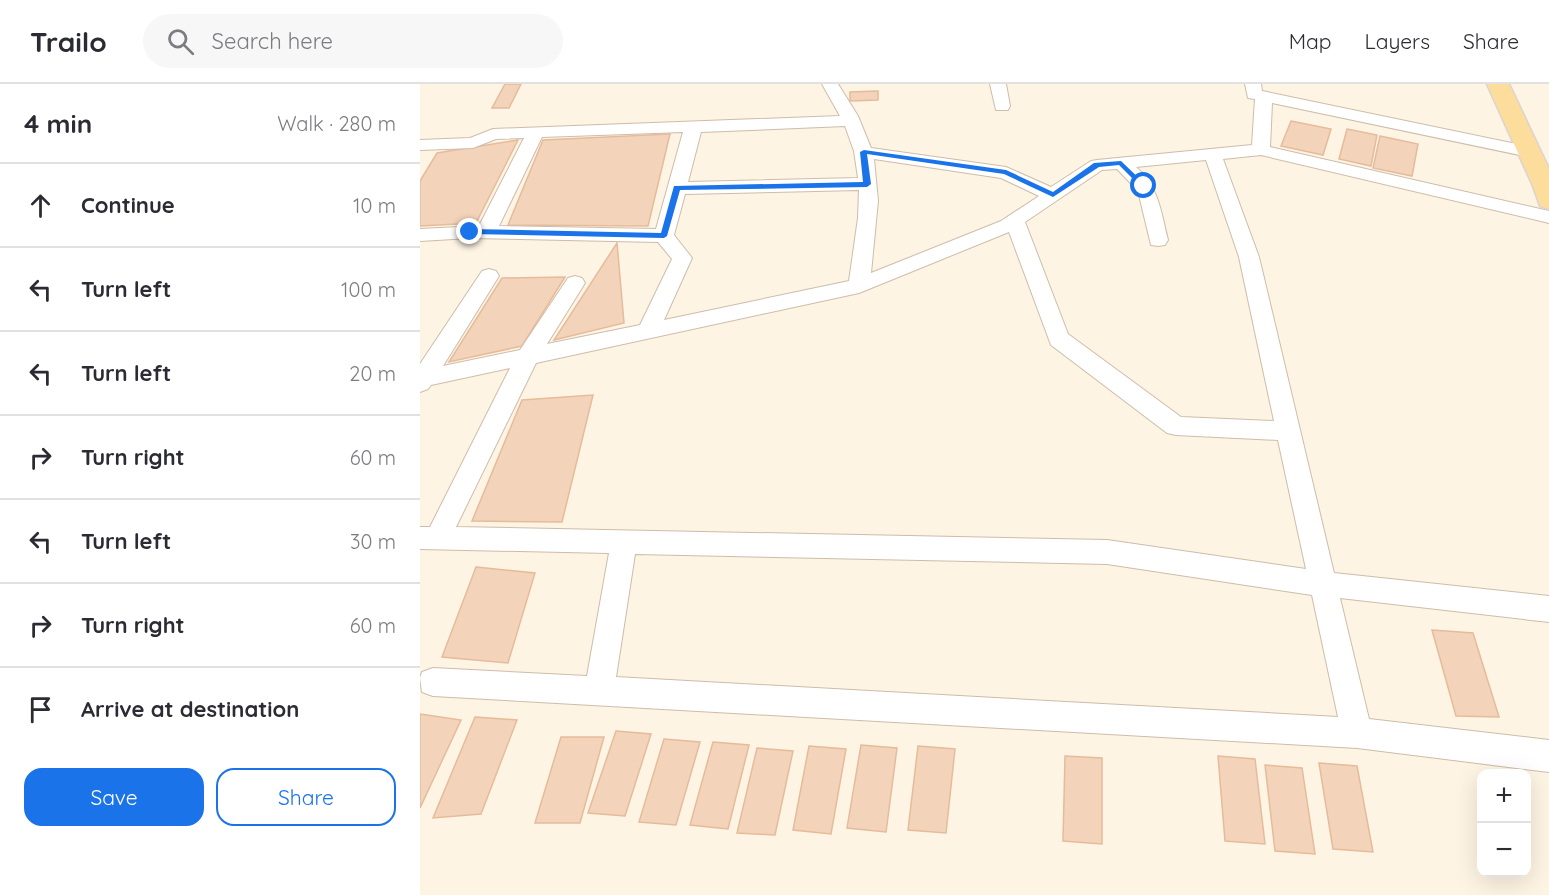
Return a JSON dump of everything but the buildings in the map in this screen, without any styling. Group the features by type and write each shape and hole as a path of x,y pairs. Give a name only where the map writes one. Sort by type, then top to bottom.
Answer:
{"main road":[{"path":"1498,84 1549,201"}],"street":[{"path":"830,84 864,152 869,208 859,286"},
{"path":"998,84 1002,106"},
{"path":"1261,150 1258,90 1529,152"},
{"path":"420,145 473,143 493,134 851,122"},
{"path":"664,236 693,127"},
{"path":"486,232 535,133"},
{"path":"421,380 528,355 859,286 1015,221 1097,165 1261,150 1549,217"},
{"path":"864,152 1006,172 1053,195"},
{"path":"1213,155 1249,257 1357,733"},
{"path":"1121,163 1140,180 1147,191 1158,240"},
{"path":"677,188 867,184"},
{"path":"1015,221 1059,339 1176,426 1288,431"},
{"path":"420,235 486,232 664,236 682,258 648,330"},
{"path":"421,380 489,276"},
{"path":"574,283 528,355 429,538 1107,552 1323,584 1549,609"},
{"path":"599,691 624,542"},
{"path":"433,682 1357,733 1549,756"}],"route":[{"path":"470,232 664,236 677,188 867,184 864,152 1006,172 1053,195 1097,165 1121,163 1144,186"}]}
